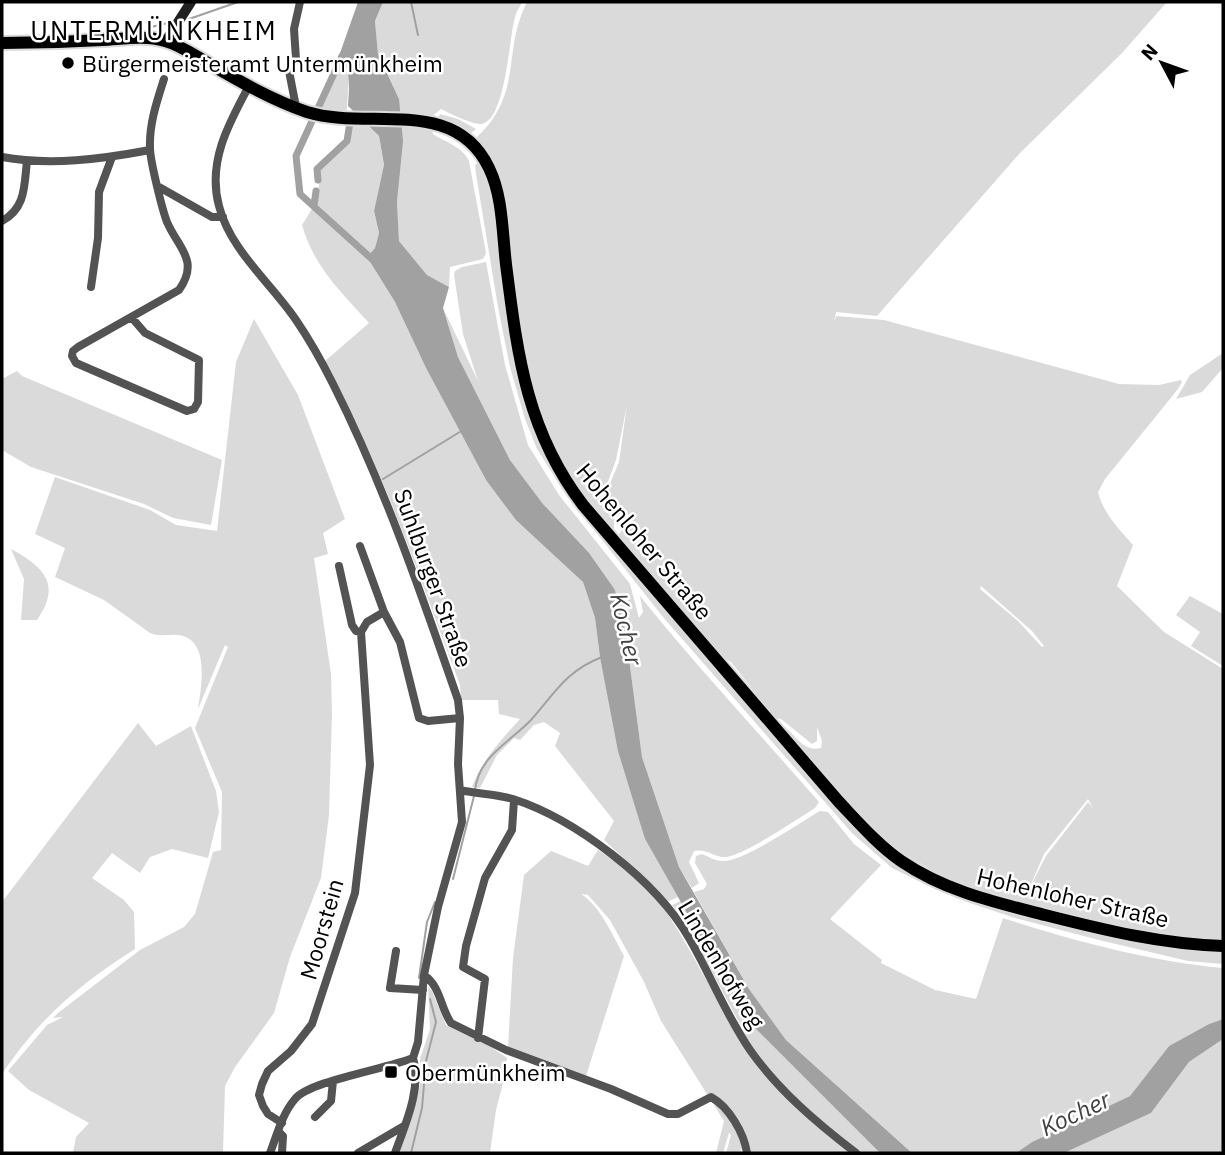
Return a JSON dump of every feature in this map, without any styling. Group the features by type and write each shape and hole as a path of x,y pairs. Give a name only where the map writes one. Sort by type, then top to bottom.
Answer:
{"main road":[{"path":"166,41 191,2"},
{"name":"Hohenloher Straße","path":"2,43 130,38 166,41 249,86 302,110 329,116 405,119 433,123 461,135 476,149 489,168 496,187 524,378 536,421 556,467 583,505 839,802 900,860 934,881 969,896 1116,933 1183,945 1218,946"}],"street":[{"path":"300,2 294,29 296,59 289,71 302,110"},
{"path":"132,318 145,333 199,360 198,402 194,409 187,411 76,363 72,356 78,347 179,290 187,276 187,257 166,218 149,149 153,115 164,79"},
{"name":"Suhlburger Straße","path":"249,86 225,132 218,153 218,204 226,227 296,320 333,383 373,471 458,700 458,764 470,792 438,907 424,975 418,1042 413,1058 414,1087 395,1153"},
{"path":"2,157 26,161 112,157 149,149"},
{"path":"92,287 98,238 99,192 112,157"},
{"path":"2,221 18,208 23,199 26,161"},
{"path":"159,187 212,217 223,217"},
{"path":"360,546 384,612 400,642 419,718 428,721 460,718"},
{"name":"Moorstein","path":"280,1128 262,1106 259,1095 268,1071 291,1051 313,1024 355,893 370,765 361,632 356,631 352,625 339,566"},
{"path":"361,632 367,622 384,612"},
{"name":"Lindenhofweg","path":"470,792 495,794 541,810 575,829 638,875 688,935 750,1049 792,1099 816,1122 856,1153"},
{"path":"478,1038 485,979 463,967 466,946 485,878 512,830 514,800"},
{"path":"396,951 390,988 423,990"},
{"path":"424,975 439,992 452,1023 478,1038 668,1114 678,1114 711,1097 720,1102 731,1115 747,1153"},
{"path":"270,1153 289,1107 301,1092 413,1058"},
{"path":"315,1117 331,1101 333,1081"},
{"path":"358,1153 404,1126"},
{"path":"280,1128 283,1136 282,1153"}],"shaded area":[{"path":"358,2 383,2 375,21 378,54 399,99 403,141 397,201 399,241 427,275 449,287 443,308 458,357 510,460 543,504 589,553 615,590 626,636 642,757 679,867 749,989 786,1040 912,1153 880,1153 749,1022 645,839 618,751 595,618 583,582 516,520 486,480 426,368 395,302 367,257 375,248 379,233 374,211 384,165 379,136 348,106 348,73 339,56"},
{"path":"383,2 522,2 515,17 501,93 490,119 478,124 441,109 430,118 433,134 458,148 469,161 486,253 483,259 450,267 449,287 427,275 399,241 399,99 378,54 375,21"},
{"path":"527,2 1167,2 1122,53 1019,154 877,316 836,312 834,322 836,316 884,320 1119,384 1159,385 1181,380 1178,389 1105,479 1098,492 1108,514 1133,545 1117,586 1164,632 1223,669 1223,939 1173,937 1033,907 954,883 899,851 868,825 778,723 803,744 814,749 821,748 822,741 817,727 817,741 812,744 781,719 775,718 731,662 721,657 618,537 622,529 609,498 609,486 619,462 627,405 616,460 603,495 614,519 614,532 586,501 548,438 530,382 499,184 494,165 474,140 490,123 500,106 510,73 519,21","holes":["981,586 1032,631 1044,646 980,589","1088,799 1093,808 1088,802 1046,856 1029,889 1044,854"]},
{"path":"341,57 349,78 346,121 314,118 334,77"},
{"path":"353,112 379,136 384,166 374,211 379,233 375,248 367,257 395,302 426,368 486,480 583,582 595,618 600,657 645,839 678,897 667,902 604,840 614,821 555,746 560,733 544,722 534,725 520,740 514,738 497,755 480,788 472,787 487,759 520,719 499,714 498,700 461,700 460,685 382,480 324,362 369,323 321,266 302,225 316,199 319,170 349,141"},
{"path":"440,114 458,119 476,129 470,134 456,125 438,119"},
{"path":"480,160 499,232 520,380 544,453 846,819 865,836 952,893 1223,950 1223,964 1188,961 1099,940 967,902 892,868 852,833 663,617 565,493 537,449 510,367 498,307 476,174 475,165"},
{"path":"486,262 505,365 528,445 559,495 630,584 639,618 643,612 640,596 819,802 815,808 784,828 735,855 722,857 694,851 689,862 699,883 692,888 679,867 642,757 626,636 615,590 510,460 458,357 443,308 478,381 463,334 454,275 455,271 462,267"},
{"path":"254,319 298,395 345,519 323,533 328,554 314,558 331,674 332,714 329,815 321,878 290,957 274,1013 235,1067 225,1086 223,1153 73,1153 76,1137 89,1123 29,1090 8,1071 47,1025 63,1017 53,1018 58,1013 140,950 184,927 195,914 213,852 221,850 222,792 195,728 228,647 225,645 198,709 202,677 200,654 195,645 188,638 178,635 150,633 104,600 55,577 65,548 35,534 55,477 150,510 176,525 217,531 236,362"},
{"path":"1223,353 1223,368 1202,392 1176,399 1190,375"},
{"path":"17,371 22,376 222,460 211,525 173,518 144,504 31,467 2,450 2,379"},
{"path":"11,549 32,563 46,578 48,596 37,620 21,620 24,579"},
{"path":"1190,596 1223,614 1223,666 1191,646 1200,632 1176,615"},
{"path":"138,723 156,746 191,726 216,791 219,812 208,858 172,849 150,857 140,873 112,853 92,878 124,900 134,912 135,949 95,976 61,1004 30,1036 2,1074 2,902"},
{"path":"820,811 828,812 854,844 881,865 830,919 882,960 881,963 935,990 976,999 1003,918 1112,949 1223,968 1223,1019 1169,1046 1130,1096 1032,1142 1016,1153 912,1153 786,1040 749,989 694,892 704,889 707,884 695,863 696,856 702,854 717,860 732,860 757,849"},
{"path":"598,850 638,878 653,895 737,1026 740,1024 690,931 672,905 681,901 749,1022 880,1153 745,1153 740,1147 742,1153 726,1153 731,1135 729,1133 723,1153 716,1153 724,1121 661,1021 644,982 610,920 588,895 581,894 600,914 624,956 586,1076 508,1048 513,958 524,875 551,851 588,866"},
{"path":"428,987 446,1025 507,1058 490,1153 399,1153 421,1081 420,1059 430,1029"},
{"path":"1223,1019 1223,1039 1189,1062 1151,1113 1064,1153 1016,1153 1032,1142 1130,1096 1169,1046"},
{"path":"1223,1039 1223,1153 1064,1153 1151,1113 1189,1062"}],"waterway":[{"path":"189,19 238,2"},
{"path":"411,2 418,35"},
{"path":"151,27 168,23"},
{"path":"347,50 296,156 300,194 373,260"},
{"path":"318,180 317,169 347,141 351,116"},
{"path":"314,206 316,191"},
{"path":"383,479 463,430"},
{"path":"475,790 482,768 497,750 531,720 570,676 602,657"},
{"path":"453,879 474,796"},
{"path":"419,978 427,922 435,902"},
{"path":"411,1153 422,1108 426,1061 436,1022 430,999"}],"place":[{"name":"Bürgermeisteramt Untermünkheim","path":"68,63"},
{"name":"Obermünkheim","path":"391,1072"}],"district":[{"name":"UNTERMÜNKHEIM","path":"154,30"}],"water label":[{"name":"Kocher","path":"627,629"},
{"name":"Kocher","path":"1075,1113"}]}
